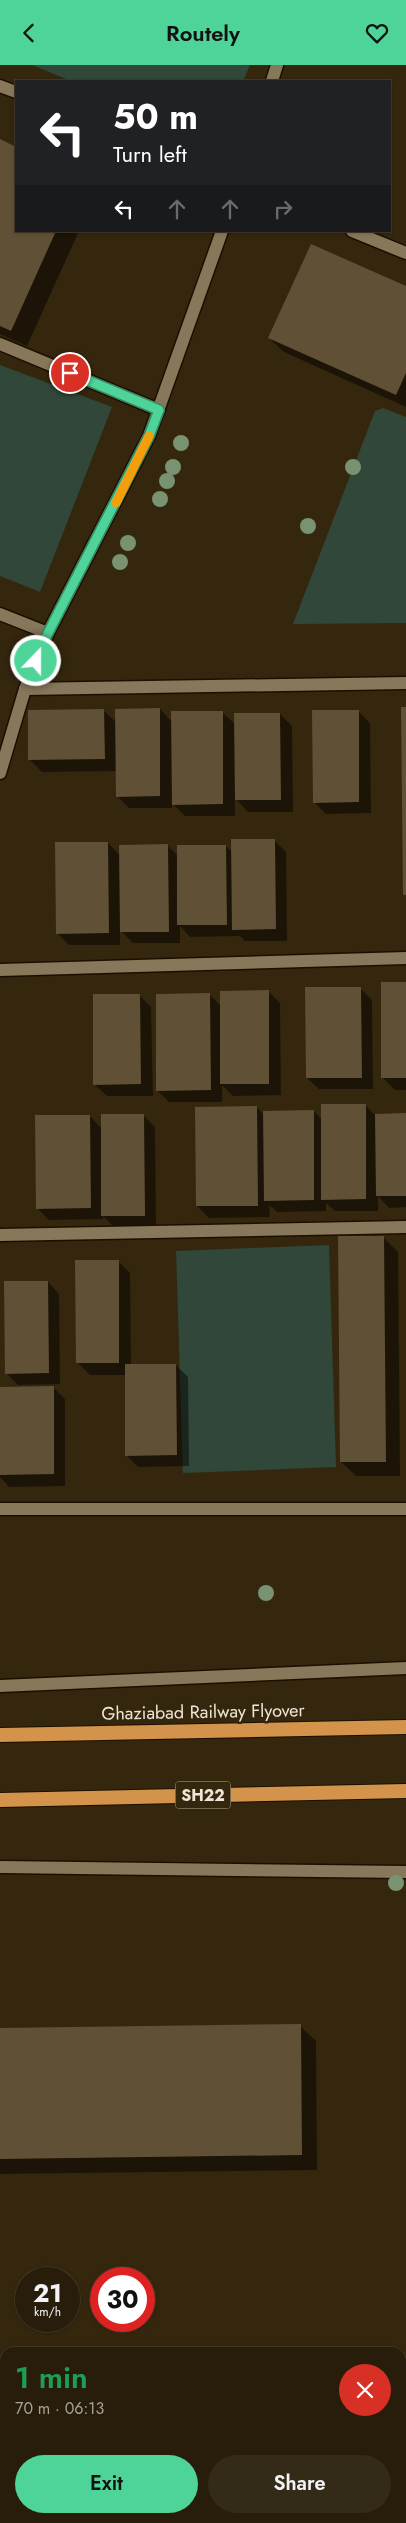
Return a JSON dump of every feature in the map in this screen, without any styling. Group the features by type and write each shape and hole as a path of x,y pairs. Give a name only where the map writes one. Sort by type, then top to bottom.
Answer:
{"highway":[{"name":"Ghaziabad Railway Flyover","path":"0,1735 406,1727"},
{"name":"SH22","path":"0,1800 406,1791"}],"street":[{"path":"272,80 277,65"},
{"path":"0,86 15,92"},
{"path":"0,773 25,689 48,633 145,445 222,232"},
{"path":"354,232 406,253"},
{"path":"0,343 159,410"},
{"path":"0,614 48,633"},
{"path":"25,689 406,683"},
{"path":"0,970 406,958"},
{"path":"0,1235 406,1227"},
{"path":"0,1509 406,1509"},
{"path":"0,1685 406,1668"},
{"path":"0,1867 406,1872"}],"green space":[{"path":"32,65 250,65 243,80 69,80"},
{"path":"0,365 112,407 40,592 0,576"},
{"path":"383,408 406,417 406,623 293,624 375,411"},
{"path":"329,1245 336,1467 183,1473 176,1251"}],"building":[{"path":"0,139 15,146 15,232 56,232 11,331 0,326"},
{"path":"311,244 406,286 406,373 396,395 268,338"},
{"path":"401,707 406,707 406,895 403,895"},
{"path":"160,708 160,796 116,797 115,709"},
{"path":"104,709 105,759 28,760 28,710"},
{"path":"312,710 359,710 359,802 313,803"},
{"path":"171,711 223,711 223,804 172,805"},
{"path":"234,713 280,713 281,800 235,800"},
{"path":"231,839 275,839 276,929 232,930"},
{"path":"55,842 108,842 109,933 56,934"},
{"path":"168,844 169,932 120,932 119,845"},
{"path":"177,845 226,845 227,925 177,925"},
{"path":"381,982 406,982 406,1078 381,1078"},
{"path":"305,987 361,987 362,1078 306,1078"},
{"path":"269,990 269,1084 220,1084 220,991"},
{"path":"210,993 211,1090 156,1091 156,994"},
{"path":"93,994 140,994 141,1084 93,1085"},
{"path":"321,1104 366,1104 366,1199 321,1200"},
{"path":"257,1106 258,1206 196,1206 195,1107"},
{"path":"314,1110 314,1200 264,1201 263,1111"},
{"path":"406,1113 406,1196 376,1196 375,1114"},
{"path":"101,1114 144,1114 145,1216 101,1216"},
{"path":"35,1115 90,1115 91,1208 36,1209"},
{"path":"338,1236 384,1236 386,1462 340,1462"},
{"path":"75,1260 119,1260 119,1363 76,1363"},
{"path":"4,1281 48,1281 49,1373 5,1374"},
{"path":"125,1364 176,1364 177,1455 125,1456"},
{"path":"54,1386 54,1474 0,1475 0,1387"},
{"path":"301,2024 302,2155 0,2159 0,2028"}],"slow traffic":[{"path":"116,503 149,436"}],"route":[{"path":"36,661 48,633 149,436 159,410 70,373"}]}
